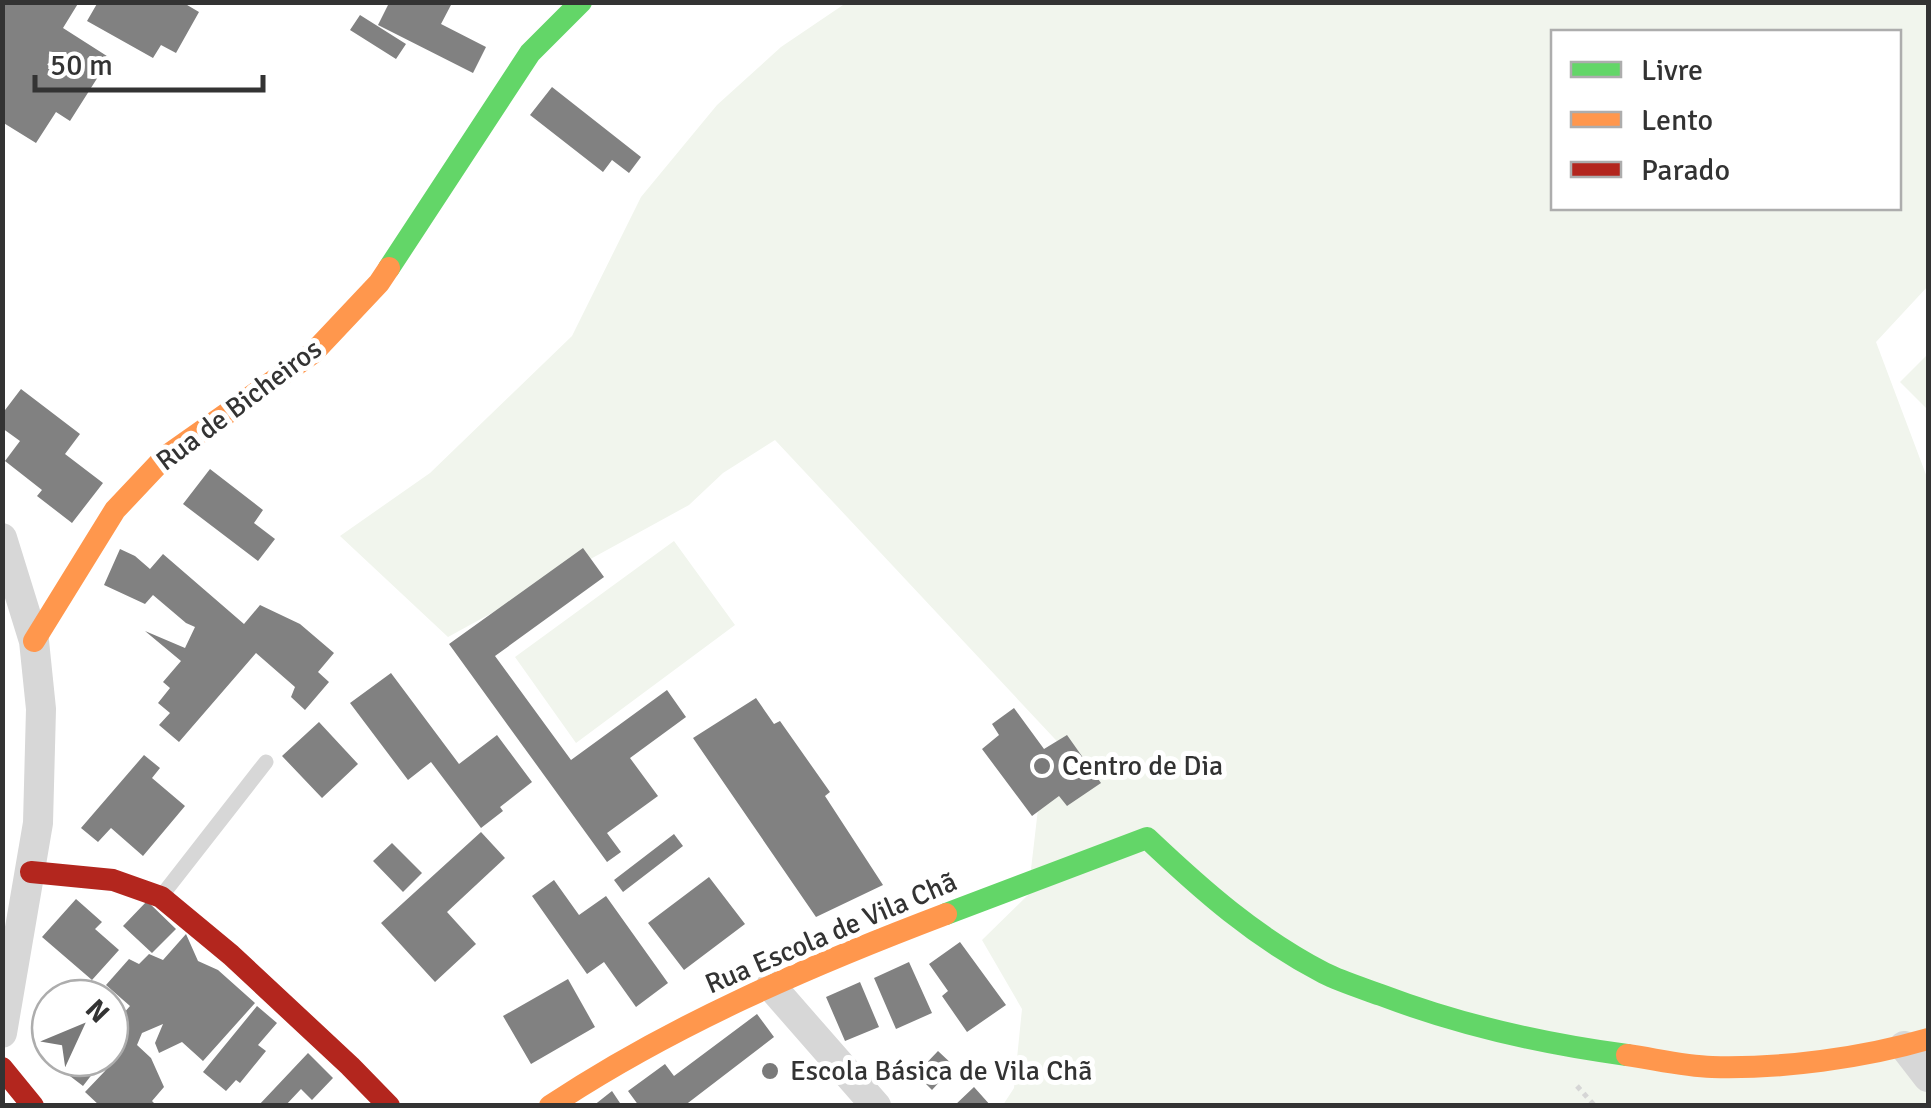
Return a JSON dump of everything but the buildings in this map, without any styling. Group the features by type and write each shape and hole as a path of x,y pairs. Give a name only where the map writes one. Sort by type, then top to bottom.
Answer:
{"street":[{"name":"Rua de Bicheiros","path":"34,640 115,510 166,457 313,353 379,283 530,54 581,2"},
{"path":"2,538 34,640 41,709 38,823 2,1033"},
{"name":"Rua Escola de Vila Chã","path":"550,1106 606,1069 771,986 1147,838 1208,895 1262,936 1326,974 1429,1012 1568,1047 1711,1067 1816,1062 1916,1043"},
{"path":"30,872 113,880 161,897 231,955 389,1106"},
{"path":"771,986 876,1106"},
{"path":"1916,1043 1928,1077"},
{"path":"2,1068 33,1106"}],"lane":[{"path":"161,897 266,762"}],"shaded area":[{"path":"846,3 1928,3 1928,286 1876,342 1928,480 1928,1105 1003,1105 1014,1088 1022,1009 982,940 1028,895 1038,809 1083,769 775,440 723,473 689,505 448,637 340,536 430,473 572,336 641,197 717,105 781,47"},
{"path":"1928,354 1928,410 1900,382"},
{"path":"674,541 735,625 576,743 515,657"}],"traffic: fast":[{"path":"389,268 530,53 581,2"},
{"path":"946,914 1147,838 1252,928 1331,976 1472,1024 1627,1055"}],"traffic: slow":[{"path":"34,641 115,510 165,457 313,353 389,268"},
{"path":"550,1106 644,1049 742,999 946,914"},
{"path":"1627,1055 1701,1066 1766,1066 1849,1057 1928,1039"}],"traffic: jam":[{"path":"31,872 113,880 161,897 231,955 389,1106"},
{"path":"2,1068 33,1106"}],"place":[{"name":"Centro de Dia","path":"1042,766"},
{"name":"Escola Básica de Vila Chã","path":"770,1071"}]}
